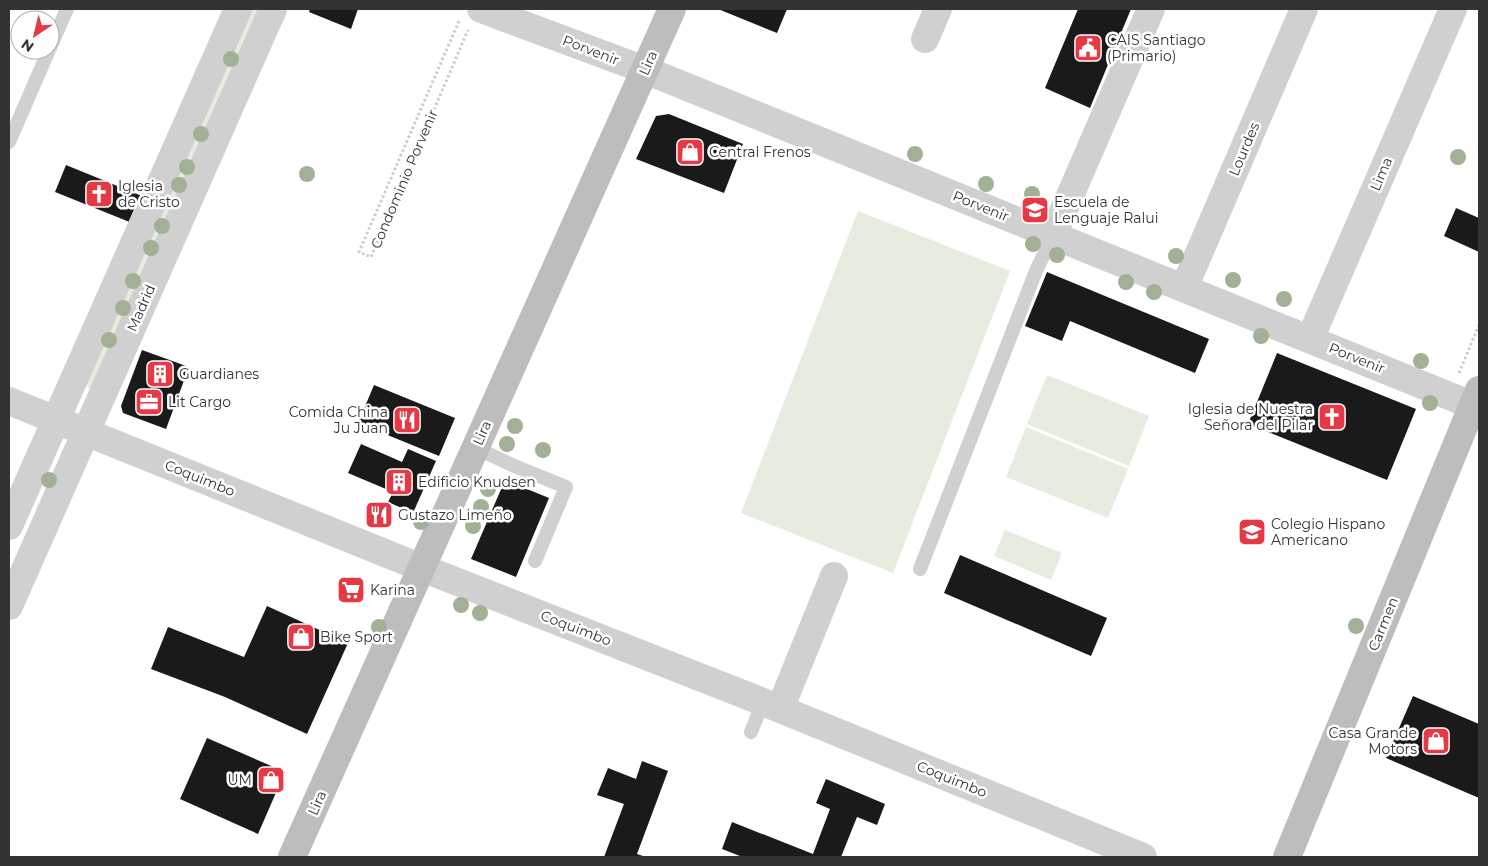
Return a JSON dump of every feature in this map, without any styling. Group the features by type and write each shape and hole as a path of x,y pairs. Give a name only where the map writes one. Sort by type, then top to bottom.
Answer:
{"main road":[{"name":"Lira","path":"292,857 672,9"},
{"name":"Carmen","path":"1287,857 1477,401"}],"street":[{"path":"9,526 238,9"},
{"name":"Madrid","path":"9,606 273,9"},
{"name":"Porvenir","path":"481,9 645,70 1310,339 1477,401"},
{"path":"925,39 938,9"},
{"path":"1053,235 1151,9"},
{"name":"Lourdes","path":"1184,288 1304,9"},
{"name":"Lima","path":"1310,339 1453,9"},
{"name":"Coquimbo","path":"9,401 422,568 772,705 1143,857"},
{"path":"772,705 834,576"}],"lane":[{"path":"60,25 67,9"},
{"path":"9,142 44,60"},
{"path":"920,569 1036,271 1053,235"},
{"path":"476,448 566,487 535,561"},
{"path":"751,732 772,705"}],"path":[{"name":"Condominio Porvenir","path":"453,35 359,252 371,257 465,38"}],"shaded area":[{"path":"248,9 267,9 94,390 90,389 83,384"},
{"path":"858,211 1010,271 893,573 741,513"},
{"path":"1047,375 1149,416 1129,466 1027,424"},
{"path":"1026,427 1128,469 1108,518 1006,477"},
{"path":"1005,530 1062,553 1051,580 994,556"}],"building":[{"path":"310,9 358,9 351,29 309,12"},
{"path":"718,9 787,9 777,33"},
{"name":"CAIS Santiago (Primario)","path":"1078,9 1131,9 1090,108 1045,88"},
{"name":"Central Frenos","path":"669,114 743,144 724,193 636,159 656,116"},
{"name":"Iglesia de Cristo","path":"66,165 142,196 132,223 55,192"},
{"path":"1456,208 1479,218 1479,252 1444,236"},
{"path":"1047,272 1209,339 1195,373 1070,321 1062,341 1025,326"},
{"path":"142,350 189,367 166,429 123,413 121,406"},
{"name":"Iglesia de Nuestra Señora del Pilar","path":"1277,353 1416,409 1387,480 1248,424"},
{"name":"Comida China Ju Juan","path":"374,385 455,418 439,456 358,423"},
{"name":"Edificio Knudsen","path":"361,444 402,462 408,449 436,461 413,513 388,502 393,492 348,473"},
{"path":"505,480 549,498 516,577 471,559"},
{"path":"960,555 1107,618 1091,656 944,593"},
{"path":"267,606 348,643 307,734 225,697 151,669 168,627 244,657"},
{"name":"Casa Grande Motors","path":"1413,696 1479,724 1479,798 1386,758"},
{"path":"207,738 285,772 258,834 180,799"},
{"path":"642,761 668,771 637,854 646,857 604,857 624,804 597,795 608,768 636,779"},
{"path":"826,779 885,804 877,825 857,817 841,857 740,857 722,849 732,822 813,854 830,809 816,803"}],"place":[{"name":"CAIS Santiago (Primario)","path":"1088,48"},
{"name":"Central Frenos","path":"690,152"},
{"name":"Iglesia de Cristo","path":"99,194"},
{"name":"Escuela de Lenguaje Ralui","path":"1035,210"},
{"name":"Guardianes","path":"160,374"},
{"name":"Lit Cargo","path":"149,402"},
{"name":"Iglesia de Nuestra Señora del Pilar","path":"1332,417"},
{"name":"Comida China Ju Juan","path":"407,420"},
{"name":"Edificio Knudsen","path":"399,482"},
{"name":"Gustazo Limeño","path":"379,515"},
{"name":"Colegio Hispano Americano","path":"1252,532"},
{"name":"Karina","path":"351,590"},
{"name":"Bike Sport","path":"301,637"},
{"name":"Casa Grande Motors","path":"1436,741"},
{"name":"UM","path":"271,780"}]}
